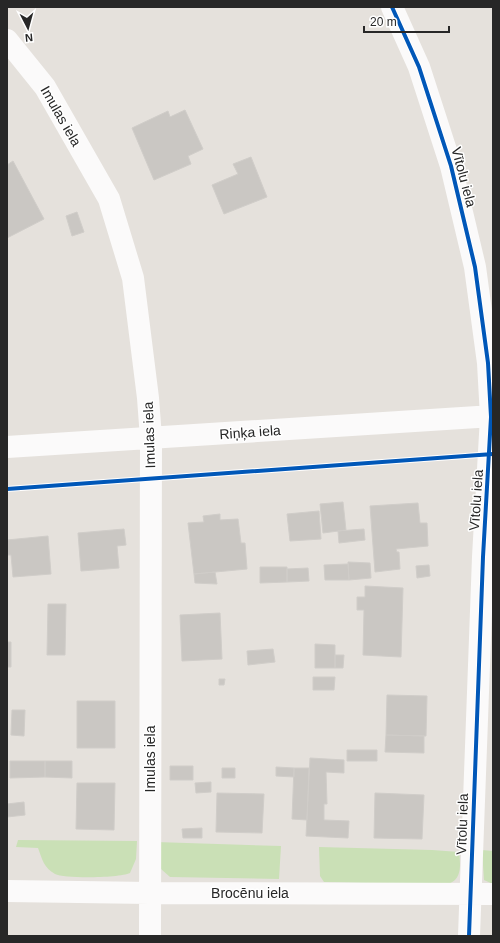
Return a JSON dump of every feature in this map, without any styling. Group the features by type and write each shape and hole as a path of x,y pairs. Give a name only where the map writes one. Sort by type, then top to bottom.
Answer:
{"street":[{"name":"Vītolu iela","path":"392,7 419,67 451,166 475,267 488,363 492,417 483,557 468,936"},
{"name":"Imulas iela","path":"7,40 45,87 108,199 132,278 148,398 151,438 150,936"},
{"name":"Riņķa iela","path":"7,447 492,417"},
{"name":"Brocēnu iela","path":"7,891 493,894"}],"green space":[{"path":"18,840 137,841 136,859 130,873 124,875 92,877 61,876 51,872 46,866 38,848 16,847"},
{"path":"156,842 281,846 279,879 170,877 161,869"},
{"path":"319,847 459,852 460,869 457,878 454,881 443,885 324,882 320,876"},
{"path":"482,850 493,851 493,884 484,880"}],"building":[{"path":"185,110 203,149 188,156 191,164 154,180 132,128 168,111 170,117"},
{"path":"251,157 267,197 224,214 212,185 238,174 233,164"},
{"path":"13,161 44,219 7,238 7,165"},
{"path":"77,212 84,232 72,236 66,216"},
{"path":"343,502 346,530 323,533 320,504"},
{"path":"418,503 420,523 427,523 428,546 396,549 397,552 399,552 400,569 375,572 370,506"},
{"path":"319,511 321,539 290,541 287,514"},
{"path":"220,514 220,520 238,519 241,543 245,543 247,569 194,574 188,523 204,522 203,516"},
{"path":"124,529 126,545 117,546 119,568 81,571 78,533"},
{"path":"364,529 365,540 339,543 338,531"},
{"path":"48,536 51,574 13,577 11,555 7,555 7,540"},
{"path":"348,562 370,563 371,578 349,580"},
{"path":"348,564 349,580 325,580 324,565"},
{"path":"429,565 430,576 417,578 416,566"},
{"path":"260,567 287,567 287,582 260,583"},
{"path":"308,568 309,581 287,582 287,569"},
{"path":"215,572 217,584 195,583 194,574"},
{"path":"365,586 403,588 401,657 363,655 364,610 357,610 357,597 365,597"},
{"path":"48,604 66,604 65,655 47,655"},
{"path":"220,613 222,659 182,661 180,615"},
{"path":"7,642 11,642 11,667 7,667"},
{"path":"315,644 335,645 335,668 315,668"},
{"path":"273,649 275,662 248,665 247,651"},
{"path":"335,655 344,655 343,668 335,668"},
{"path":"313,677 335,677 334,690 313,690"},
{"path":"219,679 225,679 224,685 219,685"},
{"path":"387,695 427,696 426,736 386,735"},
{"path":"77,701 115,701 115,748 77,748"},
{"path":"12,710 25,710 24,736 11,735"},
{"path":"386,735 424,736 424,753 385,752"},
{"path":"347,750 377,750 377,761 347,761"},
{"path":"310,758 344,760 344,773 326,772 327,804 324,804 324,820 349,821 348,838 306,836"},
{"path":"10,761 45,761 45,777 10,778"},
{"path":"45,761 72,761 72,778 45,777"},
{"path":"170,766 193,766 193,780 170,780"},
{"path":"276,767 294,768 294,777 276,776"},
{"path":"222,768 235,768 235,778 222,778"},
{"path":"294,768 309,768 307,820 292,819"},
{"path":"211,782 211,792 196,793 195,783"},
{"path":"77,783 115,783 114,830 76,829"},
{"path":"217,793 264,794 262,833 216,832"},
{"path":"375,793 424,795 422,839 374,838"},
{"path":"24,802 25,815 7,817 7,804"},
{"path":"202,828 202,838 183,838 182,829"}],"cycle path":[{"path":"392,7 419,67 451,166 475,267 488,363 491,417 483,557 469,936"},
{"path":"7,489 493,454"}]}
